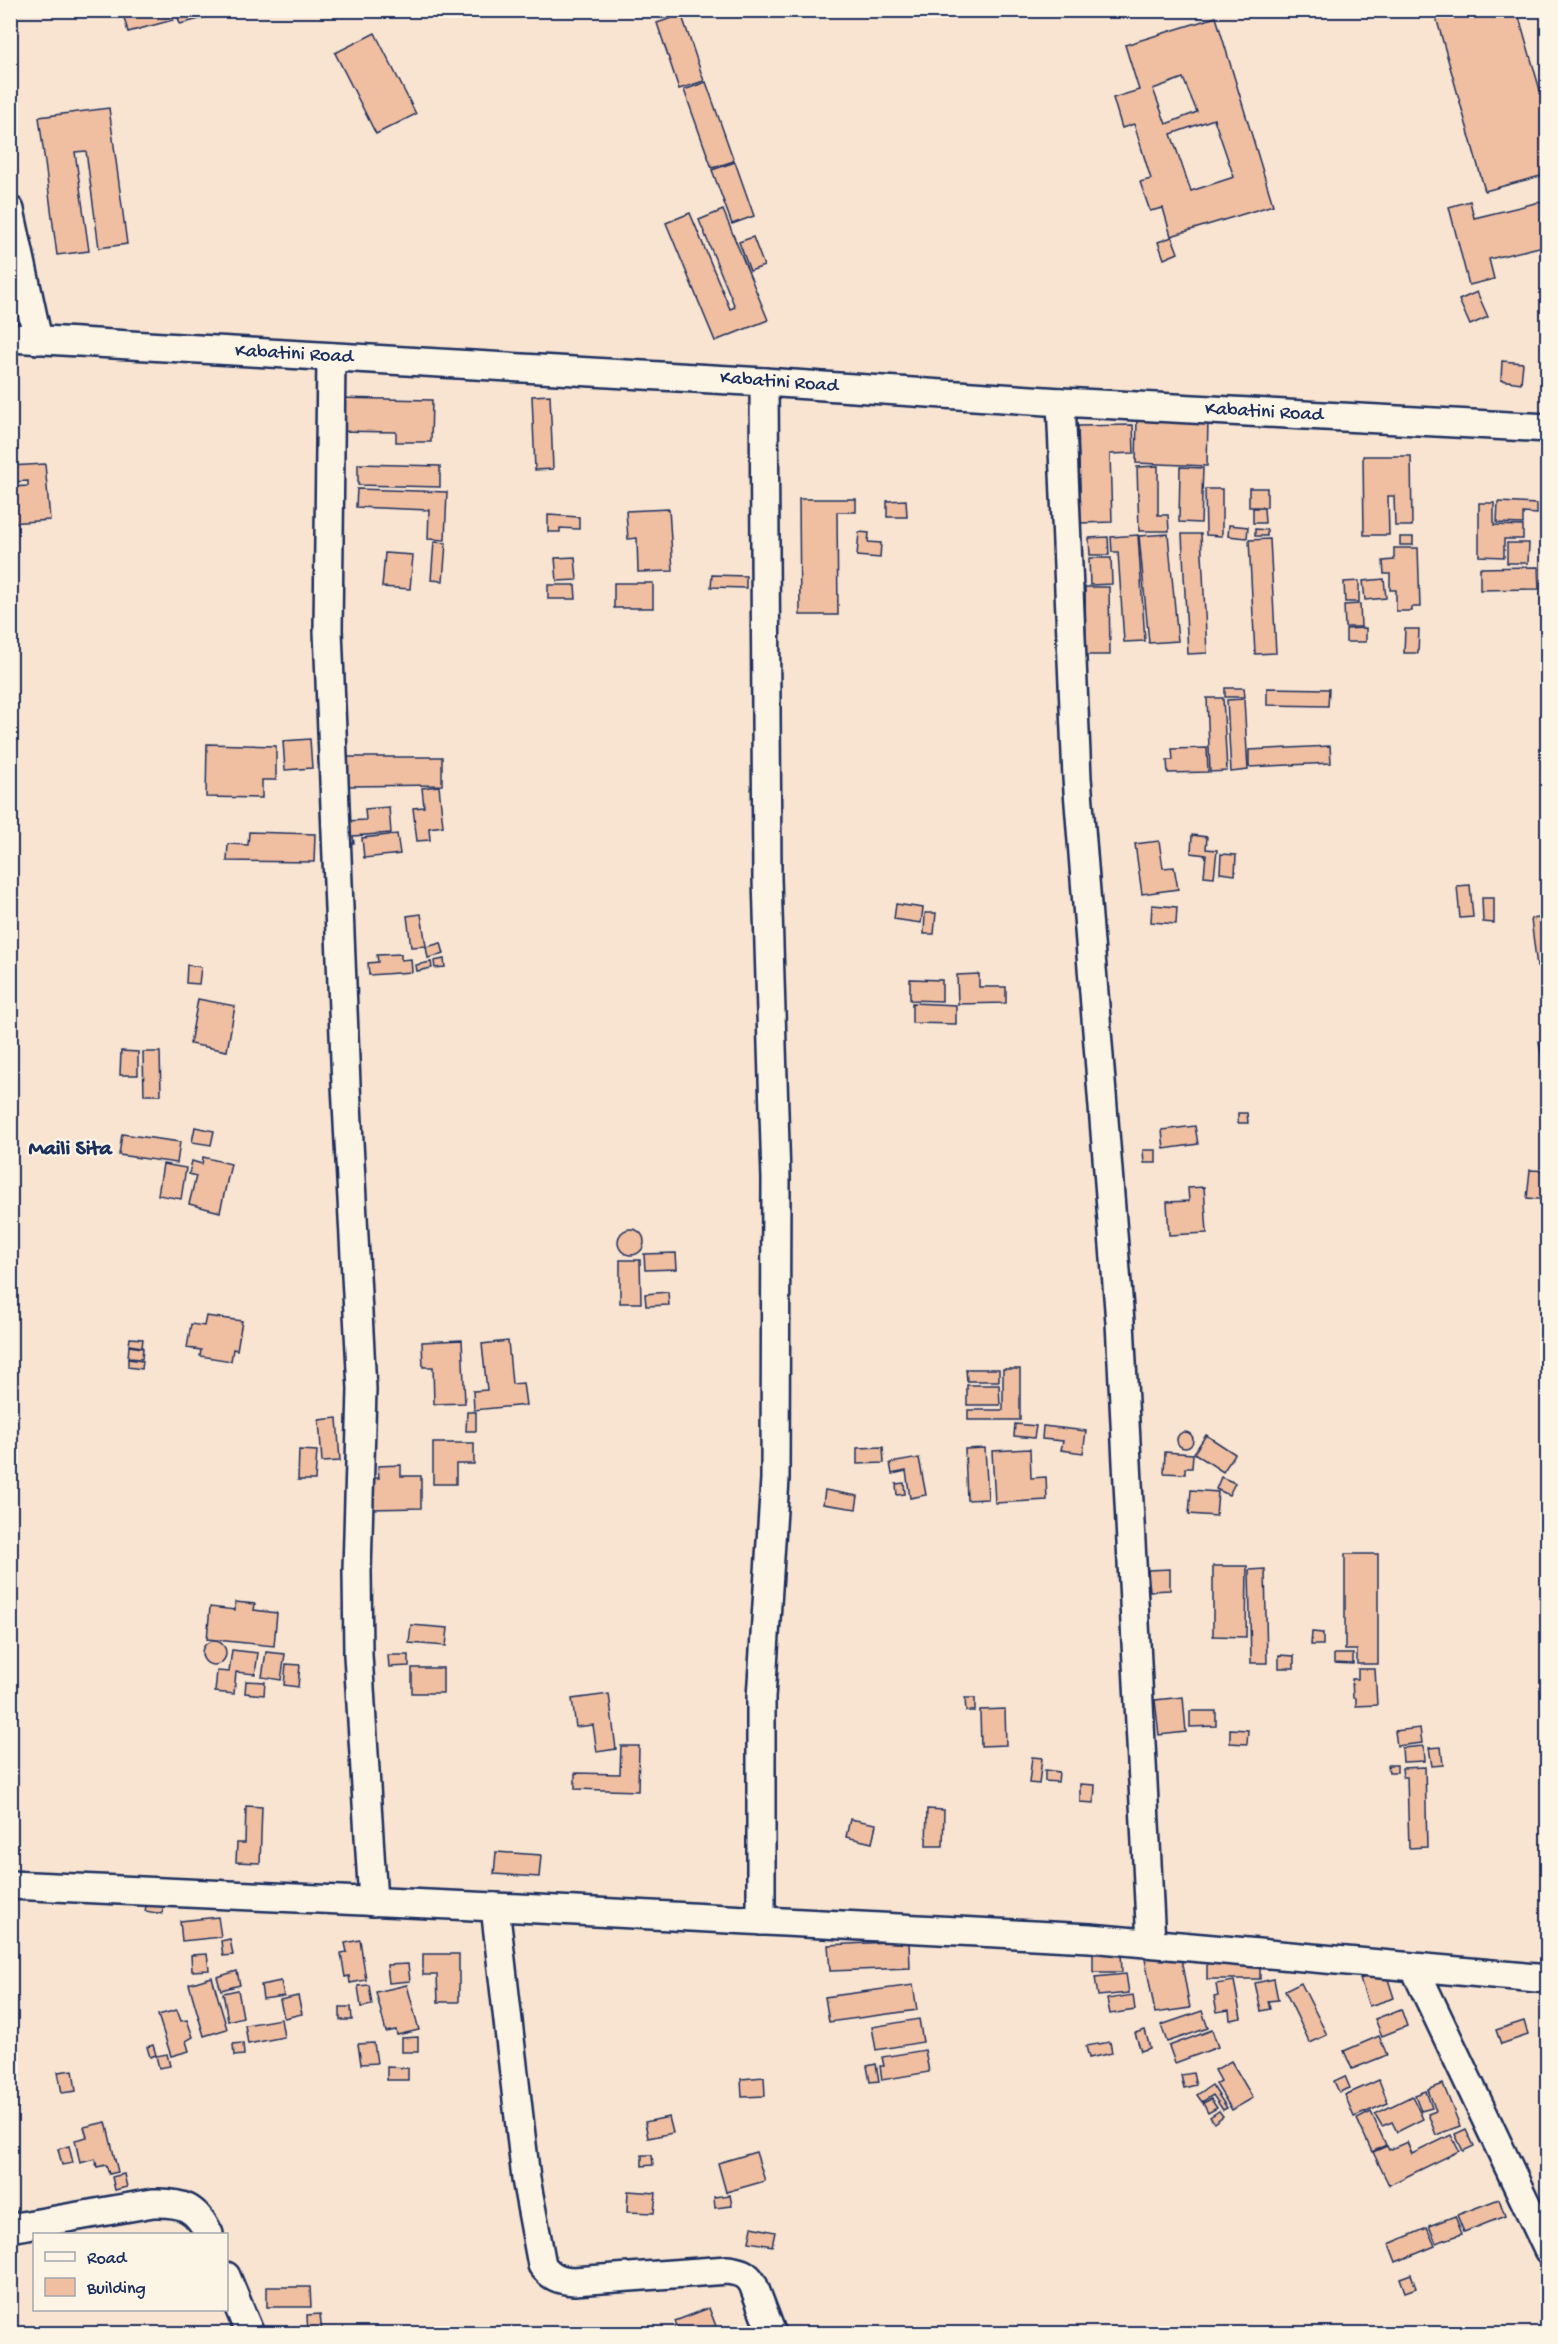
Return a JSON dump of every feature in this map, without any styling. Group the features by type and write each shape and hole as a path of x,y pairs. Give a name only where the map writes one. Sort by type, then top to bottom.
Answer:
{"street":[{"path":"10,210 38,340"},
{"name":"Kabatini Road","path":"10,338 764,382 1061,402 1548,428"},
{"path":"331,357 328,630 346,1085 362,1389 357,1571 358,1655 373,1902"},
{"path":"761,1921 760,1698 775,1479 776,1191 768,878 764,382"},
{"path":"1061,402 1077,778 1120,1322 1150,1943"},
{"path":"10,1886 495,1907 1090,1938 1548,1979"},
{"path":"495,1907 526,2179 542,2265 548,2274 561,2280 574,2281 728,2270 741,2272 749,2277 753,2284 772,2334"},
{"path":"1414,1967 1548,2250"},
{"path":"10,2228 153,2202 172,2202 189,2208 202,2221 207,2233"},
{"path":"228,2281 250,2334"}],"building":[{"path":"122,10 170,10 173,20 128,32"},
{"path":"176,10 234,10 180,24"},
{"path":"670,10 680,10 704,81 679,89 657,23 672,18"},
{"path":"1461,10 1517,10 1548,118 1548,174 1485,191 1436,17"},
{"path":"1216,17 1273,205 1171,236 1163,208 1150,211 1140,182 1151,179 1134,124 1122,128 1113,98 1139,90 1125,45","holes":["1183,78 1197,112 1166,124 1153,89","1214,119 1234,177 1191,191 1171,134"]},
{"path":"375,33 416,114 376,134 335,53"},
{"path":"706,82 734,161 712,168 684,90"},
{"path":"109,108 127,244 99,248 86,151 75,152 89,251 57,255 39,117"},
{"path":"735,162 754,216 732,224 712,170"},
{"path":"1548,200 1548,245 1489,259 1494,279 1469,285 1449,207 1470,201 1474,218"},
{"path":"723,210 768,320 715,341 666,223 690,213 730,309 735,307 699,220"},
{"path":"753,237 764,266 750,271 739,242"},
{"path":"1172,237 1178,253 1164,259 1158,242"},
{"path":"1477,292 1488,317 1470,325 1459,300"},
{"path":"1502,361 1523,363 1521,383 1501,380"},
{"path":"550,395 553,469 535,470 532,396"},
{"path":"337,398 432,400 431,442 396,442 396,432 337,431"},
{"path":"1137,417 1208,419 1207,466 1136,463"},
{"path":"1133,425 1134,453 1110,454 1112,522 1081,523 1078,426"},
{"path":"1363,456 1411,456 1412,526 1395,526 1394,496 1388,496 1389,535 1364,535"},
{"path":"45,464 50,520 10,523 10,487 28,486 28,481 10,482 10,466"},
{"path":"358,464 440,466 440,487 358,485"},
{"path":"1158,466 1158,515 1168,515 1169,531 1139,531 1137,467"},
{"path":"1180,467 1203,468 1201,523 1179,522"},
{"path":"1249,488 1267,488 1267,507 1249,507"},
{"path":"357,489 447,492 445,540 428,539 429,510 356,507"},
{"path":"1205,489 1222,489 1222,536 1206,535"},
{"path":"799,499 856,499 856,512 837,512 838,615 800,615"},
{"path":"906,500 907,517 887,517 887,501"},
{"path":"1498,502 1537,504 1537,514 1523,513 1523,524 1497,523"},
{"path":"1479,503 1494,503 1494,525 1523,526 1523,539 1504,539 1504,557 1479,556"},
{"path":"1253,508 1264,508 1265,523 1253,523"},
{"path":"669,509 673,571 638,572 637,538 628,539 626,511"},
{"path":"548,515 579,517 579,529 560,528 560,532 548,532"},
{"path":"1229,525 1248,527 1247,538 1228,536"},
{"path":"1255,529 1267,530 1267,536 1255,536"},
{"path":"859,532 869,533 868,542 881,543 880,558 857,556"},
{"path":"1168,534 1178,641 1149,643 1139,536"},
{"path":"1182,534 1201,534 1207,653 1188,654"},
{"path":"1138,535 1145,641 1124,642 1118,552 1112,552 1111,537"},
{"path":"1108,537 1109,555 1090,555 1089,538"},
{"path":"1400,537 1413,537 1413,545 1400,545"},
{"path":"1270,539 1276,653 1255,654 1249,540"},
{"path":"434,542 446,543 443,581 431,580"},
{"path":"1507,543 1529,543 1528,563 1507,563"},
{"path":"1394,548 1418,548 1420,607 1412,607 1412,611 1396,611 1396,590 1390,590 1390,574 1384,574 1383,561 1394,560"},
{"path":"385,553 413,555 410,589 382,587"},
{"path":"575,557 577,580 557,581 555,558"},
{"path":"1089,558 1111,558 1112,584 1090,585"},
{"path":"1538,567 1539,589 1480,590 1480,568"},
{"path":"712,575 746,576 746,588 711,587"},
{"path":"1384,579 1386,598 1365,600 1363,581"},
{"path":"1359,581 1359,602 1345,602 1344,582"},
{"path":"614,583 653,583 653,608 614,608"},
{"path":"548,585 575,585 576,599 548,599"},
{"path":"1085,587 1109,587 1110,655 1086,655"},
{"path":"1360,604 1361,627 1345,627 1344,605"},
{"path":"1366,628 1366,642 1346,642 1346,629"},
{"path":"1405,629 1419,629 1418,653 1404,653"},
{"path":"1225,688 1244,688 1245,697 1225,697"},
{"path":"1267,688 1329,689 1328,706 1267,705"},
{"path":"1207,698 1223,698 1227,771 1210,772"},
{"path":"1244,699 1248,770 1231,772 1227,700"},
{"path":"310,739 312,768 285,770 283,741"},
{"path":"207,744 276,746 276,780 262,780 262,798 206,797"},
{"path":"1330,746 1331,763 1249,767 1249,750"},
{"path":"1207,748 1208,772 1168,773 1167,760 1173,760 1172,749"},
{"path":"347,757 442,757 442,785 347,786"},
{"path":"439,786 443,826 429,828 430,840 417,841 413,808 424,807 422,788"},
{"path":"389,807 391,833 353,836 354,843 348,843 346,821 366,820 365,809"},
{"path":"249,832 315,834 314,862 227,861 228,844 248,845"},
{"path":"397,834 400,854 364,858 362,838"},
{"path":"1192,835 1207,837 1206,849 1217,850 1214,877 1204,876 1206,855 1191,853"},
{"path":"1159,841 1163,868 1174,867 1178,889 1142,894 1135,844"},
{"path":"1221,854 1236,855 1235,875 1220,873"},
{"path":"1470,885 1473,917 1460,918 1457,886"},
{"path":"1482,898 1494,898 1494,923 1483,922"},
{"path":"896,904 923,908 921,923 894,919"},
{"path":"1152,905 1177,907 1176,924 1151,922"},
{"path":"925,913 936,913 934,934 924,934"},
{"path":"421,914 426,946 411,947 407,916"},
{"path":"1548,917 1548,965 1537,967 1531,919"},
{"path":"441,943 444,954 428,958 426,947"},
{"path":"401,954 401,960 411,959 412,972 369,975 368,963 378,962 377,955"},
{"path":"444,959 445,967 435,968 434,961"},
{"path":"431,962 432,968 417,971 416,965"},
{"path":"187,965 201,967 199,984 186,983"},
{"path":"979,974 979,987 1006,987 1006,1003 958,1004 957,975"},
{"path":"910,979 942,980 942,1001 910,1000"},
{"path":"198,999 235,1006 227,1051 190,1044"},
{"path":"912,1003 956,1005 956,1024 912,1023"},
{"path":"1548,1039 1548,1063 1543,1064 1539,1041"},
{"path":"121,1051 138,1052 138,1075 120,1075"},
{"path":"143,1052 160,1052 161,1095 144,1095"},
{"path":"1238,1113 1247,1113 1248,1123 1238,1123"},
{"path":"1195,1126 1198,1144 1164,1149 1162,1130"},
{"path":"195,1127 214,1131 211,1145 192,1142"},
{"path":"122,1134 180,1142 177,1163 119,1155"},
{"path":"1143,1150 1156,1150 1156,1163 1144,1163"},
{"path":"203,1157 231,1164 220,1212 189,1204 196,1176 189,1174 192,1161 202,1164"},
{"path":"163,1164 186,1168 181,1199 158,1195"},
{"path":"1530,1170 1548,1171 1548,1200 1527,1198"},
{"path":"1204,1187 1207,1233 1169,1235 1167,1202 1189,1201 1188,1188"},
{"path":"631,1229 640,1233 644,1242 640,1251 631,1255 622,1251 618,1242 622,1233"},
{"path":"676,1253 677,1269 645,1270 644,1254"},
{"path":"620,1260 640,1260 641,1303 620,1303"},
{"path":"668,1292 669,1305 646,1306 645,1294"},
{"path":"206,1316 242,1321 237,1350 233,1349 231,1361 200,1356 201,1350 187,1348 191,1324 204,1326"},
{"path":"130,1338 143,1339 142,1347 129,1345"},
{"path":"462,1340 465,1403 434,1404 433,1367 423,1367 422,1342"},
{"path":"508,1341 512,1384 523,1383 526,1405 474,1410 473,1391 487,1390 482,1344"},
{"path":"129,1346 143,1348 142,1359 128,1358"},
{"path":"128,1359 143,1361 142,1369 128,1367"},
{"path":"966,1369 999,1369 999,1381 967,1381"},
{"path":"1003,1369 1020,1369 1020,1420 968,1420 968,1410 1003,1410"},
{"path":"967,1385 999,1385 1000,1405 967,1405"},
{"path":"467,1412 476,1412 476,1431 466,1431"},
{"path":"337,1418 340,1461 322,1462 319,1420"},
{"path":"1015,1424 1036,1426 1034,1438 1014,1436"},
{"path":"1043,1426 1086,1431 1083,1453 1061,1450 1063,1441 1042,1439"},
{"path":"1185,1432 1193,1440 1185,1448 1177,1440"},
{"path":"1206,1435 1235,1454 1223,1472 1194,1453"},
{"path":"433,1443 474,1443 474,1464 456,1464 456,1484 433,1484"},
{"path":"883,1447 884,1463 857,1464 857,1448"},
{"path":"985,1448 988,1499 967,1500 965,1449"},
{"path":"1030,1449 1031,1478 1046,1477 1047,1500 995,1503 992,1451"},
{"path":"299,1450 317,1451 315,1480 298,1480"},
{"path":"1165,1452 1193,1454 1192,1468 1185,1468 1185,1474 1164,1473"},
{"path":"919,1458 926,1495 910,1498 906,1471 892,1474 890,1463"},
{"path":"401,1465 401,1476 421,1476 421,1508 369,1509 367,1478 379,1478 378,1466"},
{"path":"1221,1477 1235,1483 1229,1495 1216,1489"},
{"path":"904,1483 905,1494 897,1495 896,1484"},
{"path":"825,1490 858,1496 856,1509 823,1504"},
{"path":"1191,1490 1218,1492 1216,1516 1189,1514"},
{"path":"1345,1554 1378,1554 1378,1664 1357,1664 1357,1650 1345,1650"},
{"path":"1213,1566 1247,1566 1246,1637 1213,1636"},
{"path":"1170,1569 1170,1590 1150,1591 1148,1570"},
{"path":"1265,1569 1267,1663 1251,1663 1249,1570"},
{"path":"235,1602 255,1604 254,1610 277,1613 274,1646 207,1639 210,1607 235,1610"},
{"path":"411,1625 448,1628 446,1646 409,1643"},
{"path":"1312,1632 1323,1633 1323,1645 1311,1645"},
{"path":"214,1641 219,1642 225,1648 225,1658 219,1664 214,1665 209,1664 203,1658 202,1653 203,1648 209,1642"},
{"path":"232,1650 258,1653 255,1674 236,1672 234,1694 215,1692 217,1671 229,1672"},
{"path":"266,1652 285,1654 281,1680 262,1677"},
{"path":"1334,1654 1353,1654 1353,1664 1334,1663"},
{"path":"388,1655 409,1655 409,1666 389,1667"},
{"path":"1279,1655 1294,1656 1294,1668 1279,1668"},
{"path":"286,1664 300,1665 298,1687 284,1685"},
{"path":"412,1668 443,1668 443,1693 412,1693"},
{"path":"1358,1669 1375,1669 1377,1705 1356,1706 1352,1679 1358,1679"},
{"path":"246,1681 265,1682 264,1695 245,1693"},
{"path":"609,1694 616,1749 597,1752 593,1725 576,1727 572,1699"},
{"path":"1183,1697 1186,1732 1159,1735 1155,1700"},
{"path":"965,1698 975,1698 975,1711 966,1711"},
{"path":"1005,1709 1006,1745 981,1746 980,1710"},
{"path":"1190,1711 1216,1711 1216,1726 1190,1727"},
{"path":"1420,1728 1422,1743 1397,1746 1395,1731"},
{"path":"1230,1729 1248,1730 1247,1744 1230,1743"},
{"path":"621,1746 639,1746 638,1791 575,1789 575,1773 620,1774"},
{"path":"1424,1746 1425,1761 1403,1762 1402,1748"},
{"path":"1441,1747 1443,1765 1432,1766 1429,1748"},
{"path":"1032,1757 1042,1758 1039,1784 1029,1783"},
{"path":"1388,1765 1397,1765 1397,1772 1389,1772"},
{"path":"1425,1767 1427,1847 1409,1848 1407,1777 1403,1777 1402,1768"},
{"path":"1045,1770 1059,1772 1058,1782 1045,1781"},
{"path":"1080,1784 1095,1785 1094,1803 1080,1802"},
{"path":"246,1806 262,1807 260,1863 236,1862 237,1843 245,1843"},
{"path":"927,1809 944,1810 943,1846 926,1846"},
{"path":"850,1819 876,1824 872,1843 846,1837"},
{"path":"496,1852 541,1855 539,1877 494,1874"},
{"path":"147,1902 164,1904 162,1914 145,1911"},
{"path":"218,1917 221,1937 182,1941 180,1921"},
{"path":"230,1939 233,1955 223,1956 221,1941"},
{"path":"360,1940 366,1980 350,1983 349,1976 345,1977 341,1953 347,1952 345,1943"},
{"path":"909,1941 910,1968 830,1971 828,1945"},
{"path":"1093,1952 1121,1952 1122,1972 1093,1972"},
{"path":"1180,1953 1190,2008 1155,2013 1145,1959"},
{"path":"207,1954 209,1970 192,1971 191,1955"},
{"path":"423,1954 459,1954 459,2002 438,2002 437,1975 423,1975"},
{"path":"1207,1962 1260,1962 1260,1979 1207,1979"},
{"path":"408,1964 410,1981 389,1983 387,1965"},
{"path":"1385,1970 1394,1998 1369,2006 1360,1979"},
{"path":"237,1971 240,1985 221,1990 217,1977"},
{"path":"1126,1974 1129,1993 1098,1996 1095,1977"},
{"path":"212,1977 227,2029 204,2036 189,1984"},
{"path":"1274,1979 1278,2000 1268,2001 1270,2009 1261,2011 1255,1983"},
{"path":"281,1981 284,1996 263,1999 261,1985"},
{"path":"1234,1981 1241,2018 1230,2020 1229,2010 1217,2012 1214,1997 1218,1996 1216,1984"},
{"path":"1301,1983 1327,2035 1310,2043 1285,1991"},
{"path":"369,1985 372,2005 361,2007 358,1986"},
{"path":"407,1985 419,2030 397,2035 396,2030 386,2032 376,1992"},
{"path":"913,1985 917,2010 829,2022 825,1997"},
{"path":"238,1990 243,2017 228,2021 223,1993"},
{"path":"1133,1995 1135,2010 1110,2014 1107,1999"},
{"path":"298,1996 302,2014 284,2018 280,2000"},
{"path":"340,2007 351,2007 352,2020 340,2020"},
{"path":"1401,2009 1407,2026 1382,2036 1375,2019"},
{"path":"177,2010 181,2021 187,2020 193,2037 186,2041 189,2051 171,2056 158,2015"},
{"path":"1202,2011 1208,2028 1167,2042 1161,2025"},
{"path":"281,2019 284,2037 248,2044 245,2025"},
{"path":"919,2019 923,2042 876,2050 872,2027"},
{"path":"1524,2021 1528,2035 1501,2044 1496,2030"},
{"path":"1145,2030 1150,2048 1141,2051 1135,2033"},
{"path":"1212,2030 1218,2047 1175,2063 1169,2046"},
{"path":"1379,2036 1387,2055 1352,2069 1344,2051"},
{"path":"418,2037 418,2052 402,2052 402,2038"},
{"path":"1110,2042 1112,2053 1089,2058 1086,2046"},
{"path":"243,2043 244,2055 234,2056 233,2044"},
{"path":"374,2043 377,2063 361,2064 358,2044"},
{"path":"153,2045 156,2055 150,2057 147,2047"},
{"path":"925,2050 929,2072 882,2080 880,2066 884,2066 882,2057"},
{"path":"167,2054 170,2066 159,2068 156,2056"},
{"path":"1231,2061 1253,2098 1232,2110 1216,2084 1221,2081 1215,2070"},
{"path":"876,2064 879,2081 870,2082 867,2066"},
{"path":"387,2067 408,2068 408,2080 387,2080"},
{"path":"73,2070 76,2091 62,2093 58,2072"},
{"path":"1193,2073 1196,2085 1184,2088 1181,2075"},
{"path":"1345,2076 1350,2088 1339,2092 1334,2081"},
{"path":"764,2077 765,2096 742,2097 741,2079"},
{"path":"1379,2080 1388,2103 1354,2117 1345,2095"},
{"path":"1443,2084 1460,2126 1436,2135 1428,2114 1436,2111 1428,2090"},
{"path":"1212,2085 1227,2108 1223,2110 1213,2095 1202,2102 1197,2095"},
{"path":"1426,2091 1432,2108 1421,2111 1415,2095"},
{"path":"1412,2096 1423,2119 1397,2132 1392,2122 1382,2126 1375,2114"},
{"path":"1211,2099 1217,2108 1208,2113 1203,2103"},
{"path":"1219,2111 1223,2116 1214,2123 1210,2117"},
{"path":"1371,2112 1386,2145 1372,2152 1357,2119"},
{"path":"669,2117 673,2133 648,2138 645,2122"},
{"path":"106,2122 118,2172 109,2174 106,2165 97,2167 95,2159 80,2163 75,2140 87,2137 84,2127"},
{"path":"1466,2129 1474,2146 1463,2151 1455,2134"},
{"path":"1451,2135 1459,2151 1389,2185 1373,2152 1387,2146 1389,2150 1407,2142 1412,2154"},
{"path":"69,2146 73,2163 62,2165 58,2149"},
{"path":"756,2152 765,2181 726,2192 718,2163"},
{"path":"642,2155 652,2155 653,2165 642,2166"},
{"path":"124,2174 127,2187 115,2190 112,2177"},
{"path":"628,2191 656,2193 654,2213 627,2212"},
{"path":"730,2195 732,2206 715,2208 714,2197"},
{"path":"1499,2199 1505,2216 1464,2232 1457,2215"},
{"path":"1455,2216 1462,2234 1436,2243 1429,2226"},
{"path":"752,2227 775,2232 772,2246 749,2242"},
{"path":"1427,2228 1435,2246 1396,2262 1389,2244"},
{"path":"1411,2274 1416,2288 1405,2292 1400,2278"},
{"path":"267,2287 310,2287 311,2307 267,2307"},
{"path":"709,2308 719,2334 680,2334 675,2321"},
{"path":"320,2314 322,2334 308,2334 307,2315"}],"district":[{"name":"Maili Sita","path":"70,1150"}]}
